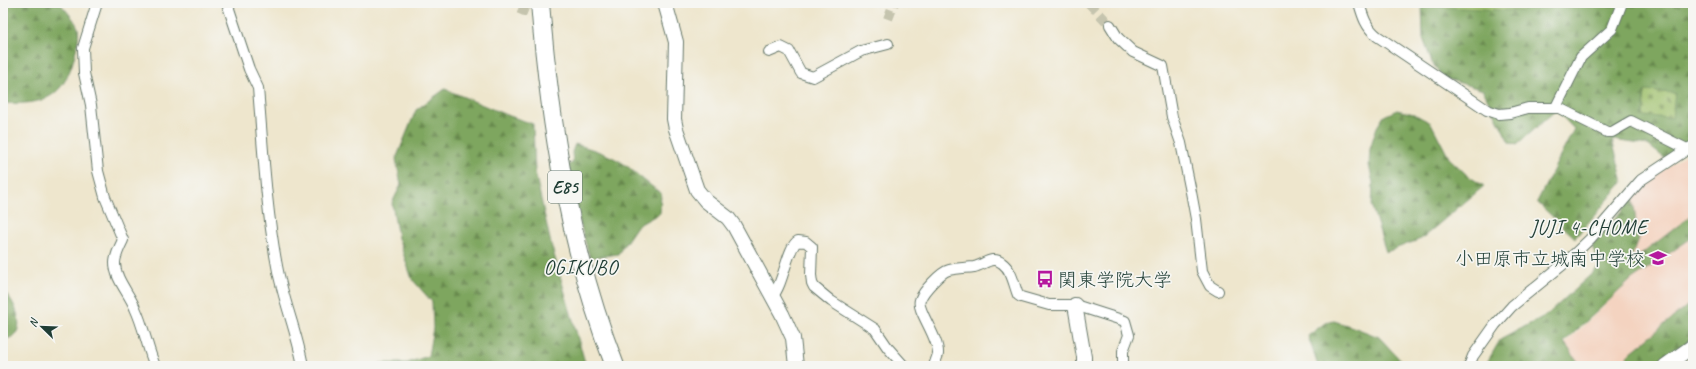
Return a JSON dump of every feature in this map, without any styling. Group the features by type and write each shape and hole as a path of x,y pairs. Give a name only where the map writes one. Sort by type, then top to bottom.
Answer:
{"highway":[{"name":"E85","path":"528,3 540,108 555,196 590,332 602,366"},
{"name":"E85","path":"540,3 551,106 573,230 603,336 615,366"},
{"path":"603,336 619,366"}],"street":[{"path":"97,3 83,48 84,73 91,105 98,171 105,197 123,240 115,262 118,276 135,307 142,326 147,348 155,366"},
{"path":"227,3 249,69 258,88 268,202 277,268 299,344 303,366"},
{"path":"665,3 676,42 674,119 697,190 706,201 728,218 734,226 793,338 796,366"},
{"path":"1359,3 1365,23 1377,36 1487,110 1499,114 1510,113 1528,108 1556,107 1564,109 1607,132 1612,132 1630,121 1690,148"},
{"path":"1556,107 1581,57 1612,29 1622,3"},
{"path":"1110,25 1118,38 1133,52 1163,66 1172,117 1181,143 1191,192 1196,219 1202,272 1210,286 1218,291"},
{"path":"769,52 781,47 788,51 801,73 813,77 861,51 888,44"},
{"path":"1469,366 1473,356 1495,325 1512,306 1566,262 1590,238 1640,180 1690,148"},
{"path":"772,297 778,290 794,243 802,241 810,244 813,252 811,275 814,287 831,302 874,329 904,366"},
{"path":"934,366 938,354 936,343 932,330 920,308 919,302 934,282 947,270 973,267 990,260 999,261 1008,269 1017,292 1021,297 1044,305 1075,305 1125,321 1130,335 1123,351 1123,366"},
{"path":"1075,305 1084,357 1084,366"},
{"path":"1665,366 1693,346"}],"shaded area":[{"name":"小田原市立城南中学校","path":"1693,149 1693,337 1652,366 1576,366 1566,354 1566,343 1626,285 1630,278 1617,251 1634,235 1637,221 1626,206 1625,197"}],"green space":[{"path":"3,3 60,3 77,25 78,39 69,72 64,83 49,97 29,103 3,103"},
{"path":"1422,3 1693,3 1693,138 1682,153 1667,160 1648,145 1612,140 1623,182 1575,238 1537,202 1574,129 1556,110 1517,145 1509,142 1483,90 1444,78 1432,63 1423,38"},
{"path":"1439,3 1532,3 1523,11 1439,7"},
{"path":"445,89 504,114 533,124 535,172 551,244 586,366 380,366 380,363 407,363 428,356 433,328 432,302 412,279 398,238 392,203 401,185 396,159 416,110"},
{"path":"1645,91 1675,93 1672,118 1643,116"},
{"path":"1397,110 1414,114 1431,123 1449,158 1468,176 1484,186 1421,239 1386,252 1372,207 1373,183 1369,165 1370,148 1377,127 1384,116"},
{"path":"575,144 602,153 621,162 661,193 660,213 637,226 618,254 590,258 580,223 567,165 573,163 572,152"},
{"path":"1633,198 1638,239 1629,264 1693,214 1693,237 1632,279 1564,342 1581,366 1485,366 1500,340 1548,314 1600,266 1592,246"},
{"path":"3,291 13,303 19,326 16,333 11,337 3,339"},
{"path":"1693,301 1693,325 1689,328 1693,338 1656,366 1621,366 1630,353"},
{"path":"1334,321 1379,337 1403,363 1403,366 1318,366 1308,336 1325,323"}],"tunnel":[{"path":"521,15 526,3"},
{"path":"888,19 894,3"},
{"path":"1089,3 1110,25"}],"place":[{"name":"小田原市立城南中学校","path":"1658,258"},
{"name":"関東学院大学","path":"1045,279"}],"district":[{"name":"JUJI 4-CHOME","path":"1589,227"},
{"name":"OGIKUBO","path":"581,267"}]}
